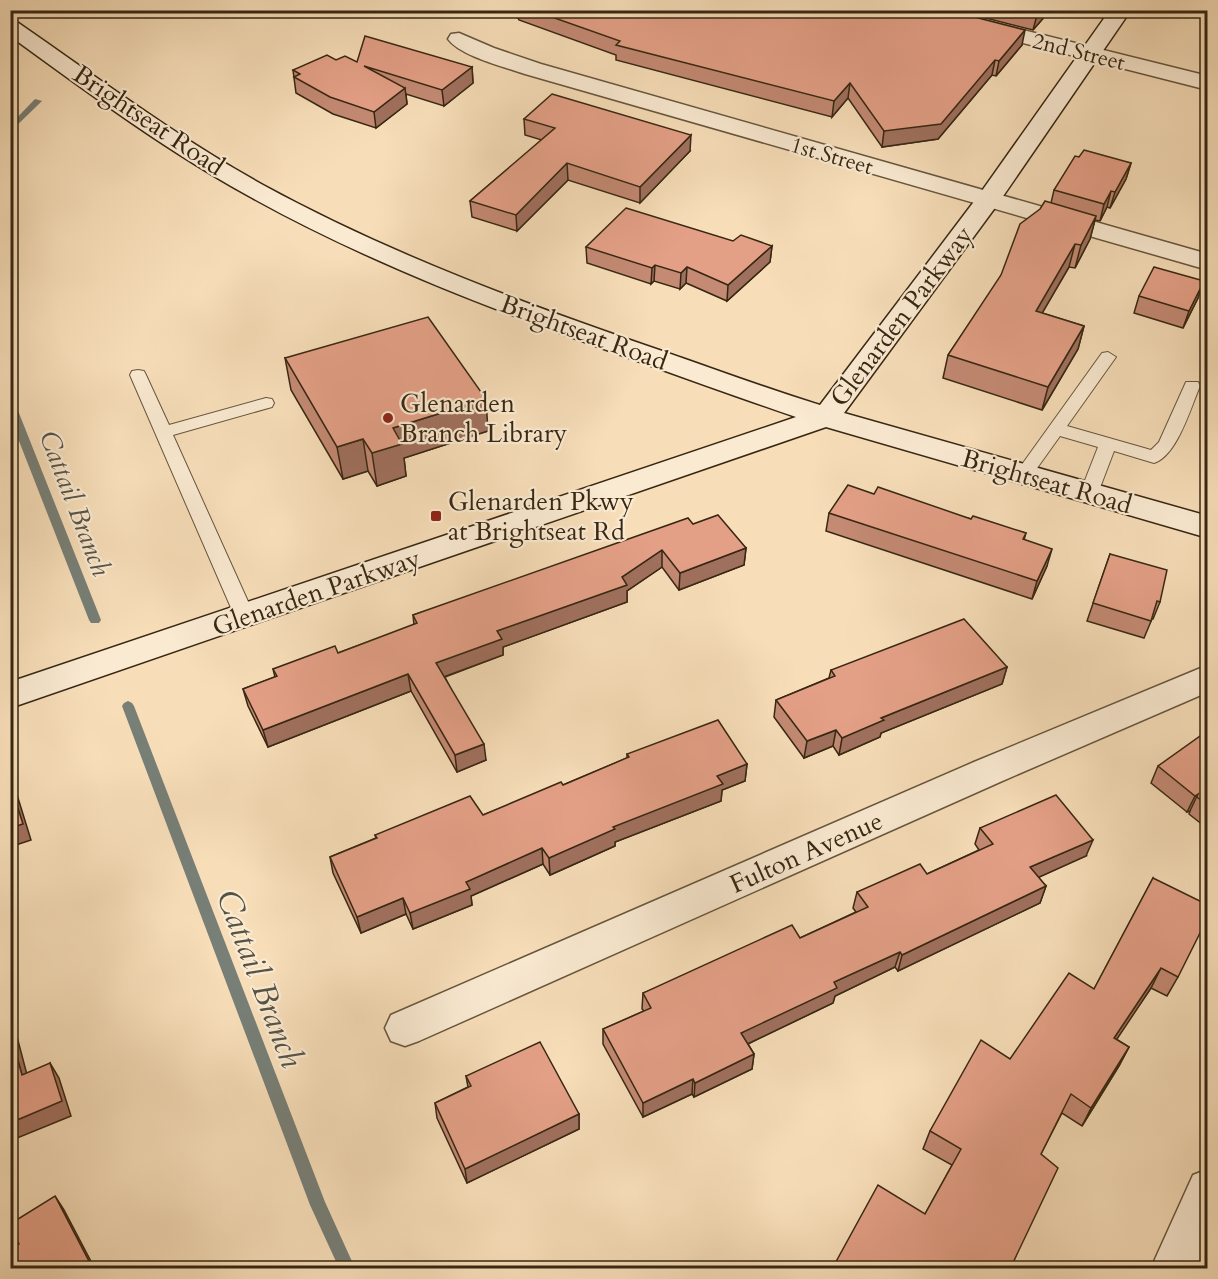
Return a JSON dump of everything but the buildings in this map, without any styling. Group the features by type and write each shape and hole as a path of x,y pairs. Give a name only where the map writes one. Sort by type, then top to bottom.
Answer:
{"street":[{"name":"2nd Street","path":"916,10 1208,83"},
{"name":"Glenarden Parkway","path":"10,695 826,417 988,200 1121,10"},
{"name":"Brightseat Road","path":"10,26 120,104 209,162 289,209 371,248 524,312 826,417 1208,527"},
{"name":"1st Street","path":"459,39 486,52 533,69 1208,262"},
{"name":"Fulton Avenue","path":"405,1028 987,772 1208,678"},
{"path":"1173,1269 1208,1190"}],"lane":[{"path":"1024,474 1108,357"},
{"path":"138,375 245,616"},
{"path":"1056,429 1154,457 1166,445 1192,386"},
{"path":"164,432 266,403"},
{"path":"1089,493 1108,444"}],"waterway":[{"name":"Cattail Branch","path":"10,130 38,101"},
{"name":"Cattail Branch","path":"10,403 95,620"},
{"name":"Cattail Branch","path":"128,706 318,1205 347,1268"}],"place":[{"name":"Glenarden Branch Library","path":"388,418"},
{"name":"Glenarden Pkwy at Brightseat Rd","path":"436,516"}]}
